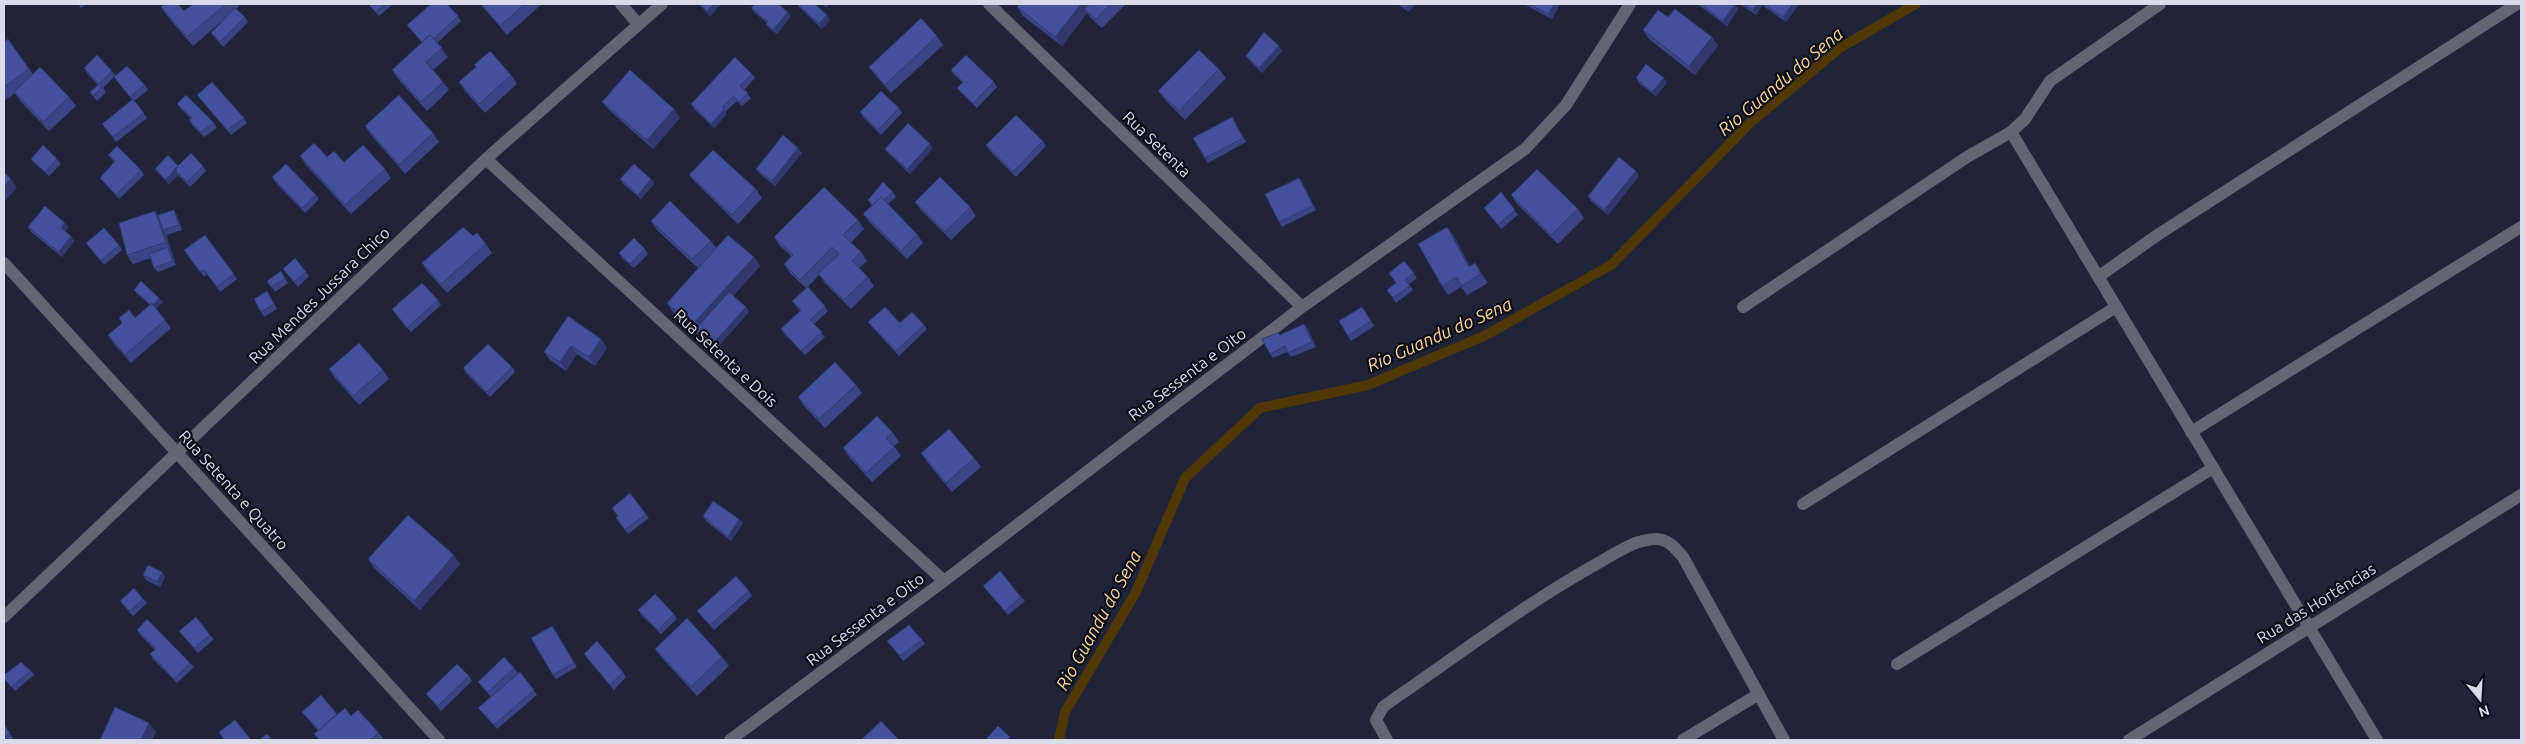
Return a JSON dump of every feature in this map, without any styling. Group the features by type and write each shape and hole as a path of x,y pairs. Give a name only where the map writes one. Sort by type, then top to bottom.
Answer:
{"street":[{"path":"621,4 638,24"},
{"name":"Rua Mendes Jussara Chico","path":"4,617 179,453 486,159 662,4"},
{"name":"Rua Setenta","path":"989,4 1302,307"},
{"name":"Rua Sessenta e Oito","path":"730,740 944,581 1302,307 1525,149 1566,105 1630,4"},
{"path":"1743,307 1967,157 2011,132 2025,119 2050,81 2160,4"},
{"path":"2098,277 2176,223 2516,4"},
{"path":"2011,132 2377,740"},
{"name":"Rua Setenta e Dois","path":"486,159 944,581"},
{"path":"2191,432 2521,226"},
{"name":"Rua Setenta e Quatro","path":"4,263 439,740"},
{"path":"1803,504 2116,307"},
{"path":"1897,664 2213,468"},
{"name":"Rua das Hortências","path":"2129,740 2521,495"},
{"path":"1387,740 1376,720 1379,713 1389,703 1552,589 1631,545 1654,539 1663,540 1674,546 1683,557 1784,740"},
{"path":"1683,740 1759,694"}],"building":[{"path":"165,4 178,4 184,11 193,4 226,4 187,37 161,7"},
{"path":"368,4 385,4 376,12"},
{"path":"431,4 447,4 458,16 434,39 430,35 422,42 407,25"},
{"path":"481,4 525,4 500,26"},
{"path":"699,4 714,4 707,11"},
{"path":"755,4 778,4 788,12 773,30 766,24 768,22 751,8"},
{"path":"797,4 815,4 827,15 819,24"},
{"path":"1020,4 1081,4 1055,37 1017,7"},
{"path":"1090,4 1111,4 1096,19 1084,9"},
{"path":"1401,4 1409,4 1406,8"},
{"path":"1529,4 1554,4 1548,14"},
{"path":"1700,4 1735,4 1723,21"},
{"path":"1743,4 1757,4 1753,10"},
{"path":"1763,4 1793,4 1783,17"},
{"path":"235,8 245,17 220,42 211,33"},
{"path":"1675,9 1712,37 1689,66 1643,30 1658,10 1668,17"},
{"path":"921,18 937,36 885,85 869,67"},
{"path":"1264,32 1279,46 1259,68 1246,56"},
{"path":"430,35 442,48 426,62 443,82 421,102 392,70"},
{"path":"8,39 29,69 4,87 4,42"},
{"path":"1199,50 1219,69 1179,111 1158,91"},
{"path":"490,51 511,75 479,104 459,82"},
{"path":"97,55 112,71 99,84 84,68"},
{"path":"966,55 994,82 973,103 957,88 963,82 951,70"},
{"path":"735,57 752,74 740,86 748,93 739,102 734,96 722,107 724,110 711,124 691,104"},
{"path":"1646,64 1664,78 1652,92 1636,78"},
{"path":"127,66 145,85 130,97 114,77"},
{"path":"40,67 69,97 43,122 14,92"},
{"path":"630,70 674,109 647,140 602,102"},
{"path":"212,82 244,118 227,130 197,95"},
{"path":"99,84 102,87 93,96 90,92"},
{"path":"881,91 899,108 878,130 860,112"},
{"path":"186,95 214,123 201,132 189,120 192,118 177,104"},
{"path":"399,95 433,133 399,165 365,126"},
{"path":"133,99 144,113 113,137 102,124"},
{"path":"1016,115 1043,141 1013,172 986,145"},
{"path":"1232,117 1243,138 1205,158 1193,138"},
{"path":"908,123 930,144 907,169 885,149"},
{"path":"783,135 798,148 772,181 756,169"},
{"path":"314,143 327,157 334,151 344,162 363,145 385,169 345,205 300,156"},
{"path":"43,145 57,159 45,172 31,159"},
{"path":"117,146 141,170 116,195 100,178 115,161 108,155"},
{"path":"713,150 756,189 732,215 689,175"},
{"path":"191,153 203,166 187,182 176,171 177,167 166,180 155,169 168,155 178,166"},
{"path":"1619,157 1636,171 1604,210 1588,196"},
{"path":"286,164 316,195 302,208 272,177"},
{"path":"634,164 651,179 638,195 620,179"},
{"path":"1537,169 1578,209 1551,235 1511,195"},
{"path":"4,172 11,179 4,187"},
{"path":"940,177 970,207 945,232 915,202"},
{"path":"1299,178 1313,206 1279,222 1265,194"},
{"path":"883,182 893,192 884,200 881,197 873,205 868,200"},
{"path":"824,187 858,220 843,235 861,252 852,261 868,277 844,300 818,274 839,254 832,247 800,280 784,264 793,255 774,237"},
{"path":"1501,192 1515,210 1498,225 1484,208"},
{"path":"881,197 917,234 901,251 863,214"},
{"path":"670,201 711,241 692,259 651,221"},
{"path":"45,206 65,223 61,228 71,236 59,252 28,227"},
{"path":"174,210 179,225 163,230 158,215"},
{"path":"155,211 166,242 127,255 119,223"},
{"path":"463,227 473,236 477,233 486,244 441,284 422,263"},
{"path":"1447,227 1469,267 1475,263 1481,274 1461,286 1457,277 1442,286 1418,244"},
{"path":"104,228 119,245 101,261 86,243"},
{"path":"205,235 234,274 217,287 204,270 200,272 184,250"},
{"path":"728,235 754,257 692,325 667,303"},
{"path":"634,238 645,249 630,264 619,253"},
{"path":"168,247 173,261 154,268 149,254"},
{"path":"295,258 306,272 294,282 283,269"},
{"path":"1404,261 1414,273 1405,280 1410,286 1393,298 1387,290 1396,283 1389,273"},
{"path":"281,271 285,279 271,287 267,281"},
{"path":"141,281 159,298 153,305 134,290"},
{"path":"422,283 438,300 407,328 392,309"},
{"path":"808,287 825,306 810,320 822,332 801,351 781,329 801,310 792,301"},
{"path":"267,291 274,304 261,312 254,299"},
{"path":"729,292 746,307 712,345 695,330"},
{"path":"152,303 165,320 125,355 108,335 122,323 119,318 129,310 135,318"},
{"path":"885,307 900,323 912,312 924,325 896,351 868,322"},
{"path":"1362,307 1371,321 1348,336 1339,321"},
{"path":"568,316 601,339 589,357 571,346 560,362 544,352"},
{"path":"1304,324 1312,342 1288,353 1285,346 1270,354 1262,339 1278,333 1280,335"},
{"path":"359,343 383,370 353,396 329,369"},
{"path":"488,344 512,367 487,392 463,368"},
{"path":"835,362 856,385 819,419 798,397"},
{"path":"877,416 893,433 886,438 894,447 866,473 843,448"},
{"path":"949,429 974,458 946,483 921,453"},
{"path":"630,493 646,514 625,530 616,518 618,516 612,508"},
{"path":"713,501 739,519 728,537 703,516"},
{"path":"408,515 454,555 414,601 368,559"},
{"path":"148,565 162,572 157,582 143,575"},
{"path":"1000,571 1021,597 1005,611 983,586"},
{"path":"736,576 749,591 710,625 697,611"},
{"path":"134,588 143,599 130,611 120,601"},
{"path":"655,594 674,614 658,630 638,610"},
{"path":"196,617 210,635 194,648 179,631"},
{"path":"687,618 722,657 691,687 655,649"},
{"path":"147,619 190,663 174,679 150,654 156,649 137,630"},
{"path":"909,625 922,640 900,656 887,641"},
{"path":"552,626 574,663 553,675 531,638"},
{"path":"597,641 623,672 610,685 584,654"},
{"path":"504,657 514,668 488,692 478,682"},
{"path":"21,662 31,671 11,687 4,678 4,675"},
{"path":"457,664 469,676 438,706 426,694"},
{"path":"520,672 534,690 494,725 478,708"},
{"path":"321,695 337,714 319,730 302,712"},
{"path":"115,707 149,723 141,740 100,740"},
{"path":"345,708 351,716 358,710 379,733 370,740 320,740 314,734"},
{"path":"235,720 251,740 224,740 219,732"},
{"path":"881,721 899,740 861,740"},
{"path":"4,725 10,733 4,738"},
{"path":"998,726 1010,737 1007,740 985,740"},
{"path":"267,734 272,740 259,740"}],"waterway":[{"name":"Rio Guandu do Sena","path":"1059,740 1065,712 1136,592 1185,478 1260,408 1368,385 1484,336 1611,265 1750,123 1840,48 1916,4"}]}
